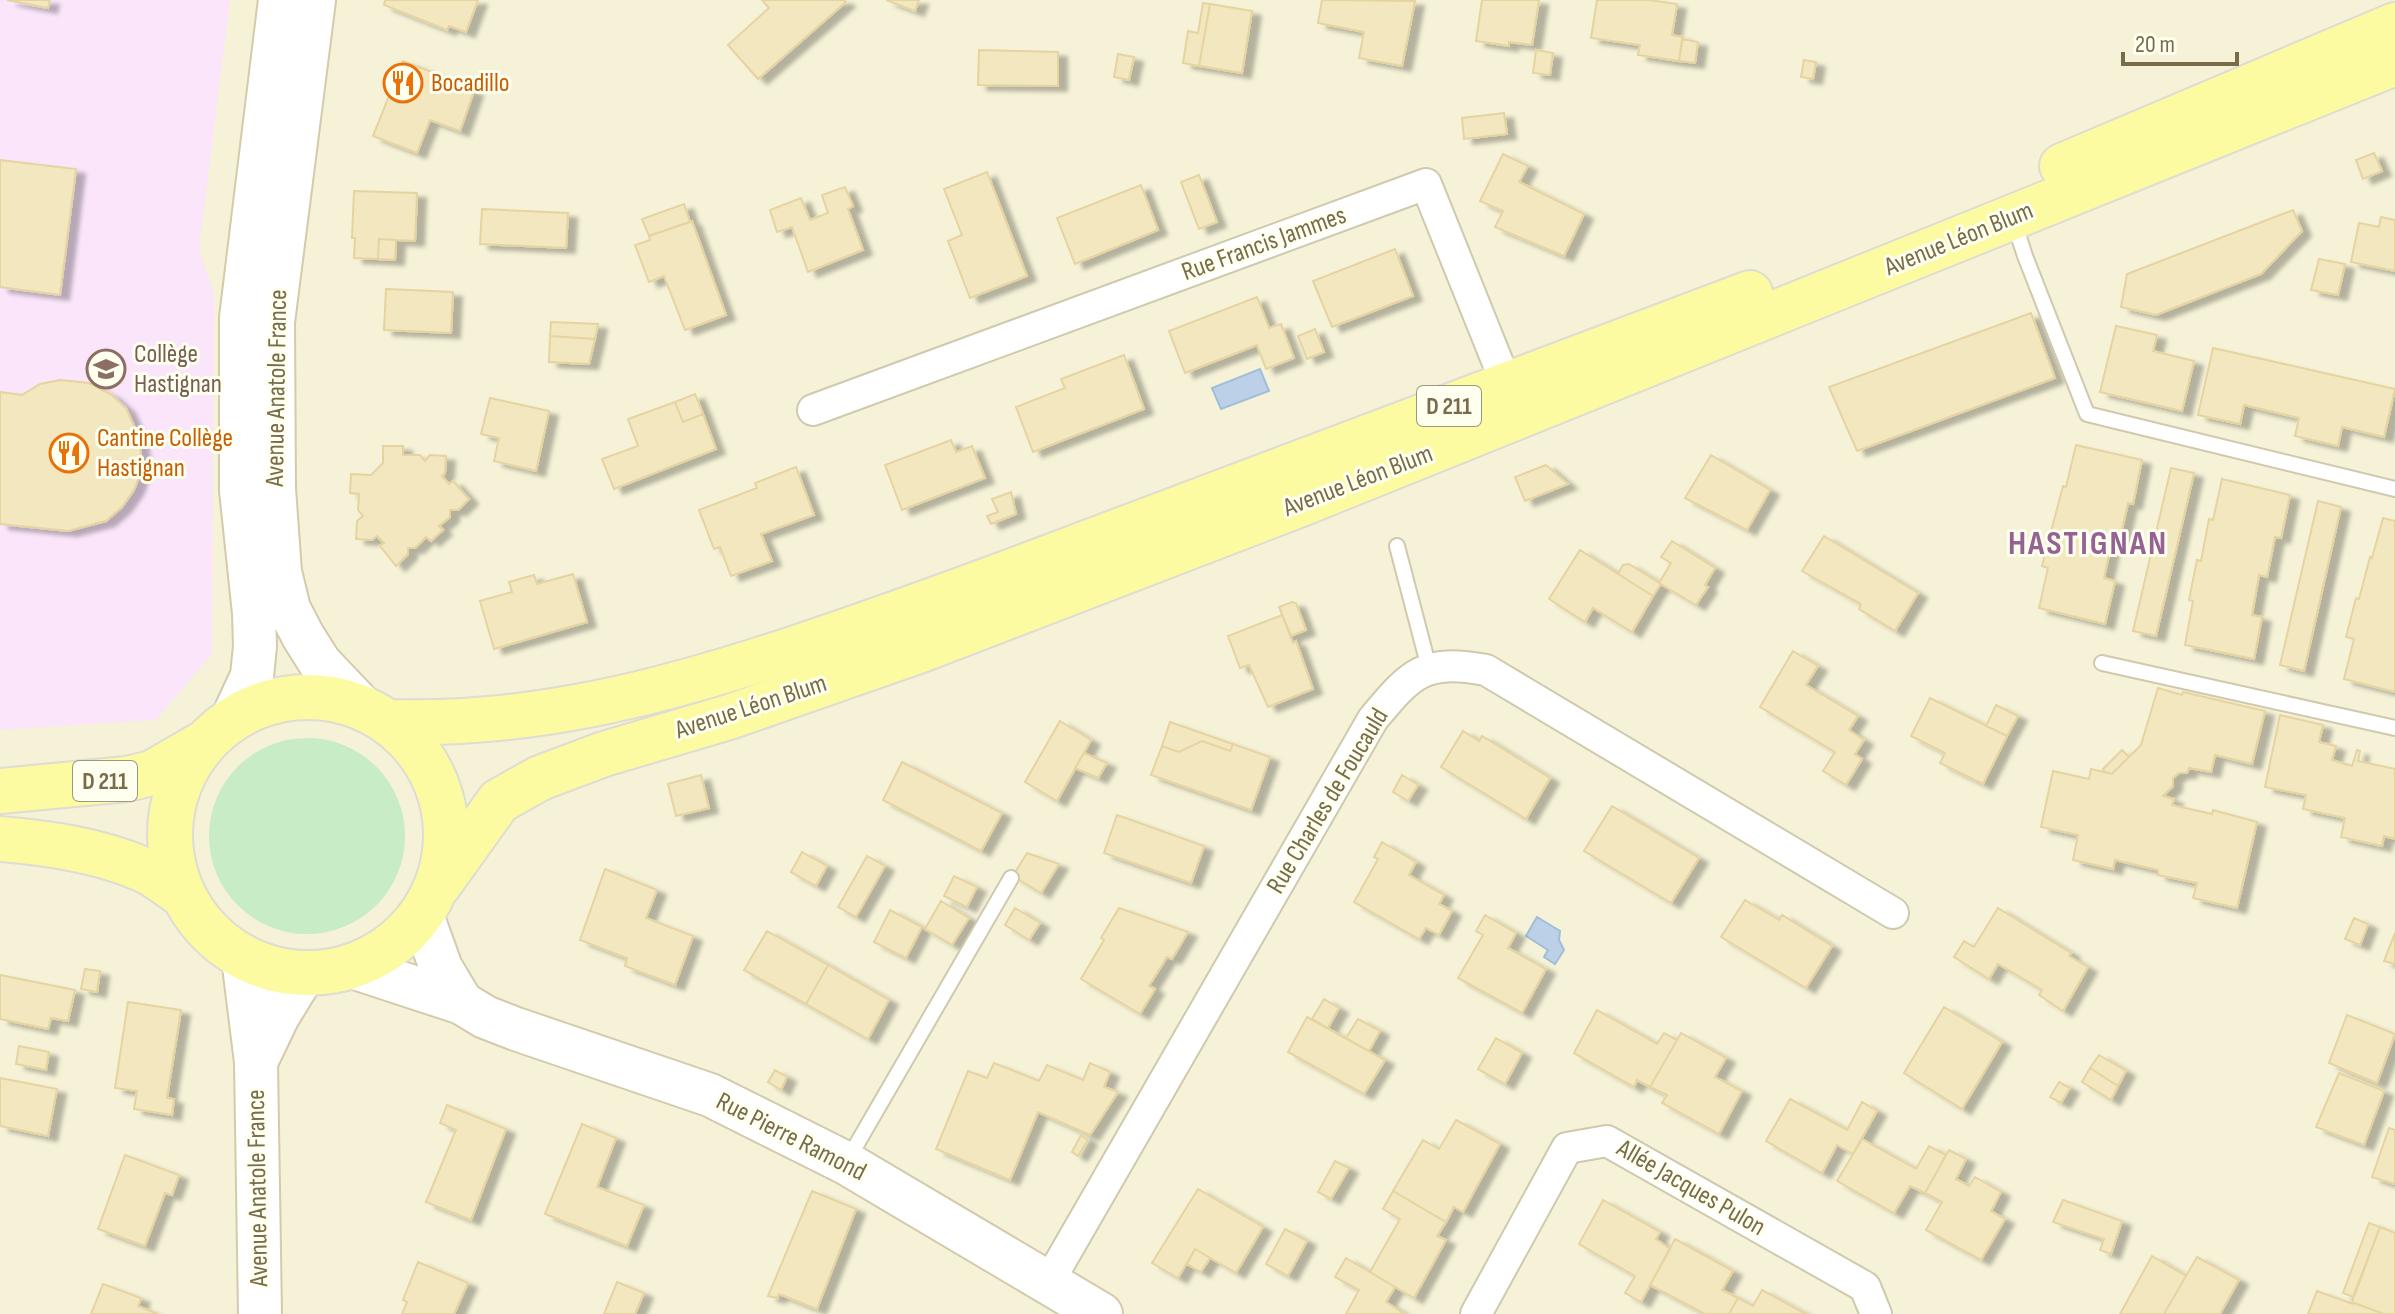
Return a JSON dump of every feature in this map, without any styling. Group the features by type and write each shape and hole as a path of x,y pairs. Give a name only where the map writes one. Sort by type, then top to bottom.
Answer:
{"main road":[{"name":"Avenue Léon Blum","path":"376,714 435,723 536,714 607,703 719,674 907,610 1835,261 2395,25"},
{"name":"Avenue Léon Blum","path":"430,900 499,801 540,778 921,650 1441,449 2395,63"},
{"path":"317,695 376,714 423,755 442,796 448,841 430,900 396,945 362,963 319,973 275,970 243,958 215,938 192,912 184,896 171,858 171,818 181,778 218,731 273,699 317,695"},
{"name":"D 211","path":"0,791 127,779 152,773 218,731"},
{"path":"0,839 107,856 145,870 184,896"}],"street":[{"name":"Avenue Anatole France","path":"218,731 252,676 255,646 241,490 241,318 280,0"},
{"name":"Avenue Anatole France","path":"314,0 273,322 274,489 280,572 289,609 320,663 376,714"},
{"name":"Rue Francis Jammes","path":"813,410 1426,184 1506,383"},
{"path":"1441,449 1506,383"},
{"path":"1429,668 1457,665 1486,670 1893,913"},
{"name":"Rue Charles de Foucauld","path":"1048,1283 1373,719 1400,687 1429,668"},
{"path":"430,900 441,968 462,1003"},
{"name":"Avenue Anatole France","path":"243,958 256,1062 260,1314"},
{"name":"Rue Pierre Ramond","path":"349,966 462,1003 506,1025 710,1095 846,1163 1101,1314"},
{"name":"Avenue Anatole France","path":"256,1062 278,1016 305,972"},
{"name":"Allée Jacques Pulon","path":"1476,1314 1567,1148 1607,1141 1865,1287 1876,1314"}],"lane":[{"path":"2013,218 2087,414 2395,489"},
{"path":"1397,546 1429,668"},
{"path":"2102,663 2395,728"},
{"path":"846,1163 1011,878"}],"shaded area":[{"path":"0,0 2395,0 2395,1314 0,1314"},
{"name":"Collège Hastignan","path":"0,0 230,0 199,250 214,294 212,654 156,720 0,730"}],"green space":[{"path":"307,738 344,746 376,767 397,799 405,836 397,873 376,905 344,926 307,934 270,926 238,905 217,873 209,836 217,799 238,767 270,746"}],"water":[{"path":"1260,369 1269,391 1221,409 1212,388"},
{"path":"1537,917 1560,931 1559,940 1564,950 1555,964 1544,957 1548,950 1526,936"}],"building":[{"path":"7,0 50,0 48,8"},
{"path":"385,0 478,0 466,32 449,26 447,30 384,5"},
{"path":"762,0 846,2 758,79 728,45 769,8"},
{"path":"886,0 919,0 915,11"},
{"path":"1322,0 1415,1 1402,66 1359,58 1364,32 1318,23"},
{"path":"1482,0 1539,0 1532,45 1509,42 1509,46 1476,41"},
{"path":"1597,0 1649,0 1677,4 1672,35 1683,37 1679,61 1638,55 1640,45 1591,38"},
{"path":"1203,3 1210,4 1199,66 1183,63 1188,31 1198,33"},
{"path":"1210,4 1252,11 1242,73 1199,66"},
{"path":"1682,39 1698,42 1695,63 1679,61"},
{"path":"979,50 1058,52 1058,86 978,85"},
{"path":"1536,50 1553,53 1550,75 1533,73"},
{"path":"1118,54 1134,57 1129,80 1114,77"},
{"path":"1804,60 1816,62 1813,79 1801,77"},
{"path":"403,61 474,91 460,131 430,120 417,153 373,136"},
{"path":"1504,113 1507,134 1464,139 1462,118"},
{"path":"2374,153 2382,171 2363,179 2356,160"},
{"path":"1503,154 1528,166 1519,182 1584,214 1564,256 1495,227 1503,211 1480,201"},
{"path":"0,160 76,169 60,295 0,287"},
{"path":"987,172 1027,276 970,298 948,241 962,235 944,189"},
{"path":"1199,175 1217,222 1199,229 1181,182"},
{"path":"1141,185 1158,230 1075,264 1057,218"},
{"path":"845,187 853,206 848,209 863,250 808,272 792,227 777,232 770,210 801,198 810,220 828,213 822,195"},
{"path":"354,191 417,193 415,241 379,239 378,259 354,258"},
{"path":"684,204 690,222 649,236 642,219"},
{"path":"482,209 568,213 566,248 480,244"},
{"path":"2293,210 2302,231 2261,274 2156,315 2121,307 2127,274"},
{"path":"2381,217 2395,220 2395,271 2351,262 2359,223 2379,227"},
{"path":"692,221 726,315 685,330 664,276 649,282 635,245 650,240 649,236"},
{"path":"379,239 396,240 395,260 378,259"},
{"path":"1395,249 1413,296 1332,327 1313,281"},
{"path":"2319,259 2345,264 2338,295 2311,290"},
{"path":"386,289 453,292 451,333 384,330"},
{"path":"1257,297 1269,328 1281,324 1294,358 1266,369 1257,345 1185,373 1169,331"},
{"path":"2031,313 2055,378 1857,451 1829,387"},
{"path":"551,322 598,324 595,339 550,336"},
{"path":"2116,326 2157,335 2153,351 2194,361 2182,411 2100,392"},
{"path":"1315,329 1324,352 1307,359 1298,336"},
{"path":"550,336 595,339 589,364 549,362"},
{"path":"2213,348 2395,389 2384,437 2342,427 2338,446 2295,436 2299,418 2244,405 2240,424 2198,415"},
{"path":"1124,355 1144,409 1033,452 1016,407 1065,388 1061,379"},
{"path":"60,380 89,383 112,395 126,408 139,437 142,464 134,490 122,507 106,521 68,531 0,524 0,392 22,395 40,384"},
{"path":"695,394 703,414 683,422 675,402"},
{"path":"490,398 549,411 536,471 494,461 499,438 481,434"},
{"path":"675,402 683,422 703,414 716,449 614,489 602,459 638,446 628,419"},
{"path":"951,440 956,452 972,446 985,478 902,510 885,465"},
{"path":"2076,445 2142,460 2133,504 2128,503 2119,543 2112,541 2104,578 2115,581 2105,624 2039,608 2048,568 2042,566"},
{"path":"383,446 403,446 403,455 420,455 425,461 430,455 446,456 442,476 449,484 453,481 469,499 458,510 450,510 450,517 439,526 443,530 431,541 426,537 415,548 408,548 408,554 396,566 380,546 384,543 377,536 372,540 356,539 357,521 363,516 358,510 359,494 350,493 351,474 371,475 383,463"},
{"path":"1711,455 1770,490 1747,530 1685,498"},
{"path":"1546,465 1568,484 1525,501 1515,477"},
{"path":"796,467 814,515 761,534 772,561 731,576 720,547 714,549 699,510 757,488 755,483"},
{"path":"2171,468 2194,473 2156,636 2133,631"},
{"path":"2222,479 2290,495 2281,538 2275,537 2267,577 2259,575 2252,615 2262,617 2254,659 2185,645 2197,560 2201,561 2209,519 2213,520"},
{"path":"1011,492 1016,514 991,524 987,516 998,512 992,499"},
{"path":"2318,501 2341,507 2304,671 2280,665"},
{"path":"2383,518 2395,521 2395,692 2344,679 2354,639 2346,637"},
{"path":"1824,536 1918,593 1895,631 1859,609 1861,604 1802,571"},
{"path":"1672,541 1715,568 1705,585 1708,587 1696,605 1659,583 1671,563 1661,557"},
{"path":"1580,550 1653,596 1632,632 1593,608 1585,622 1549,599"},
{"path":"1629,564 1661,584 1653,596 1618,574 1623,565"},
{"path":"573,574 587,622 494,649 480,601 512,592 509,582 534,575 537,584"},
{"path":"1296,603 1306,630 1291,636 1279,607"},
{"path":"1282,615 1293,643 1296,641 1313,689 1268,707 1249,665 1240,668 1228,636"},
{"path":"1793,651 1818,666 1806,685 1858,716 1849,730 1864,740 1855,754 1862,759 1846,785 1823,771 1835,752 1760,707"},
{"path":"2158,688 2265,711 2252,764 2215,755 2211,772 2189,768 2187,773 2179,773 2173,778 2173,786 2163,796 2174,799 2172,805 2212,814 2213,810 2257,822 2237,908 2193,898 2197,883 2158,875 2158,870 2115,860 2113,869 2073,860 2078,835 2041,827 2053,771 2089,779 2091,769 2112,774 2141,745"},
{"path":"1930,698 2007,736 1983,784 1940,763 1945,753 1911,736"},
{"path":"1996,705 2018,716 2007,736 1986,726"},
{"path":"2280,715 2323,725 2319,742 2336,746 2332,760 2352,766 2357,750 2360,751 2358,761 2395,769 2395,839 2384,836 2382,846 2341,837 2345,818 2303,809 2306,795 2265,787"},
{"path":"1060,721 1091,740 1057,801 1025,782"},
{"path":"1170,722 1233,744 1230,751 1202,741 1179,752 1162,746"},
{"path":"1463,731 1479,741 1482,736 1550,778 1526,819 1441,767"},
{"path":"1202,741 1230,751 1233,744 1270,757 1251,810 1151,775 1162,746 1179,752"},
{"path":"2122,750 2129,757 2112,774 2105,772 2103,769"},
{"path":"1084,753 1107,763 1098,778 1075,768"},
{"path":"902,762 1002,813 981,851 883,800"},
{"path":"701,775 709,808 676,816 668,784"},
{"path":"1402,775 1418,785 1408,801 1393,792"},
{"path":"1612,806 1699,858 1671,903 1584,851"},
{"path":"1117,815 1204,846 1191,883 1104,853"},
{"path":"1382,842 1416,862 1409,875 1444,895 1439,904 1452,911 1439,935 1426,928 1419,939 1354,902 1378,859 1374,857"},
{"path":"802,852 827,866 816,886 791,872"},
{"path":"1027,853 1059,864 1041,893 1013,876"},
{"path":"867,856 885,866 856,917 838,907"},
{"path":"605,869 657,890 646,918 693,936 675,985 625,966 627,958 580,940"},
{"path":"954,876 977,887 967,907 944,896"},
{"path":"1745,900 1779,920 1782,915 1832,946 1806,988 1721,937"},
{"path":"941,901 969,918 952,945 925,929"},
{"path":"1015,908 1040,923 1029,940 1005,925"},
{"path":"1119,908 1188,932 1172,959 1167,957 1149,986 1155,989 1140,1014 1081,979"},
{"path":"1998,908 2088,967 2063,1011 2039,995 2042,990 1998,964 1989,979 1954,957 1964,941 1974,947"},
{"path":"890,910 922,927 906,958 874,942"},
{"path":"1485,915 1516,933 1508,948 1546,969 1522,1013 1458,978 1483,935 1476,931"},
{"path":"2354,918 2368,924 2360,945 2345,939"},
{"path":"767,931 828,965 806,1004 744,970"},
{"path":"2395,933 2395,964 2384,961"},
{"path":"828,965 889,1000 868,1039 806,1004"},
{"path":"85,969 100,971 97,992 81,989"},
{"path":"0,975 75,990 68,1021 51,1018 48,1029 0,1019"},
{"path":"1324,999 1339,1008 1328,1028 1312,1019"},
{"path":"128,1002 181,1010 167,1098 174,1099 172,1115 134,1109 137,1091 115,1088"},
{"path":"1944,1007 2002,1042 1962,1109 1904,1073"},
{"path":"1597,1010 1657,1044 1664,1033 1677,1040 1650,1087 1637,1080 1634,1087 1574,1053"},
{"path":"2347,1015 2395,1034 2377,1083 2329,1063"},
{"path":"1307,1017 1385,1060 1364,1094 1288,1052"},
{"path":"1358,1019 1380,1031 1369,1051 1346,1038"},
{"path":"1681,1033 1726,1058 1715,1077 1742,1091 1719,1134 1662,1103 1667,1095 1650,1087"},
{"path":"1496,1038 1522,1053 1505,1084 1478,1069"},
{"path":"19,1046 49,1052 46,1070 16,1064"},
{"path":"2099,1055 2126,1071 2118,1086 2090,1068"},
{"path":"994,1063 1039,1081 1047,1065 1083,1080 1090,1063 1110,1072 1104,1087 1118,1092 1090,1135 1038,1112 1010,1180 936,1149 968,1071 987,1078"},
{"path":"2090,1068 2118,1086 2111,1100 2082,1082"},
{"path":"775,1070 787,1077 781,1090 768,1082"},
{"path":"2339,1073 2384,1091 2364,1145 2316,1127"},
{"path":"0,1078 57,1089 48,1136 0,1126"},
{"path":"2059,1082 2070,1088 2061,1103 2050,1097"},
{"path":"1790,1099 1847,1130 1862,1102 1877,1111 1853,1154 1837,1145 1822,1173 1766,1141"},
{"path":"447,1105 506,1129 471,1220 426,1202 456,1130 440,1123"},
{"path":"1456,1120 1500,1144 1463,1212 1454,1207 1446,1222 1393,1191 1423,1140 1439,1149"},
{"path":"582,1124 616,1138 597,1187 644,1205 627,1246 545,1214"},
{"path":"2389,1128 2395,1130 2395,1184 2372,1177"},
{"path":"1081,1135 1088,1140 1078,1156 1072,1152"},
{"path":"1862,1139 1916,1169 1929,1146 1946,1155 1925,1193 1910,1186 1894,1213 1837,1181"},
{"path":"1949,1150 1966,1159 1956,1179 1969,1186 1975,1177 2001,1192 1991,1211 2005,1219 1981,1260 1926,1230 1942,1202 1925,1193"},
{"path":"125,1155 179,1175 172,1195 165,1193 145,1246 98,1229"},
{"path":"1335,1161 1349,1168 1331,1199 1318,1192"},
{"path":"1198,1189 1263,1227 1236,1273 1195,1249 1178,1278 1152,1263"},
{"path":"812,1191 856,1209 817,1309 779,1294 777,1298 768,1296"},
{"path":"1393,1191 1446,1222 1437,1236 1446,1240 1414,1298 1370,1272 1400,1219 1383,1209"},
{"path":"1603,1200 1660,1232 1656,1239 1670,1249 1641,1302 1625,1293 1635,1276 1579,1244"},
{"path":"2063,1200 2122,1221 2111,1254 2100,1250 2104,1239 2053,1222"},
{"path":"2369,1223 2380,1227 2353,1297 2343,1293"},
{"path":"2380,1227 2395,1233 2395,1314 2384,1314 2352,1302"},
{"path":"1285,1229 1307,1241 1288,1276 1266,1264"},
{"path":"1675,1239 1733,1271 1722,1290 1738,1298 1729,1314 1705,1314 1650,1285"},
{"path":"1195,1249 1210,1258 1201,1272 1187,1264"},
{"path":"2152,1256 2186,1276 2164,1314 2120,1314"},
{"path":"2197,1257 2239,1280 2220,1314 2164,1314"},
{"path":"1346,1258 1395,1287 1386,1302 1405,1314 1346,1314 1359,1290 1335,1277"},
{"path":"418,1262 468,1283 454,1314 402,1314 407,1302 403,1300"},
{"path":"617,1282 644,1293 635,1314 604,1314"},
{"path":"103,1284 141,1298 138,1306 158,1314 91,1314"},
{"path":"1762,1290 1806,1314 1729,1314 1738,1298 1753,1306"},
{"path":"2317,1291 2354,1303 2384,1314 2308,1314"}],"place":[{"name":"Bocadillo","path":"403,83"},
{"name":"Collège Hastignan","path":"106,369"},
{"name":"Cantine Collège Hastignan","path":"69,453"}],"district":[{"name":"HASTIGNAN","path":"2088,543"}]}
